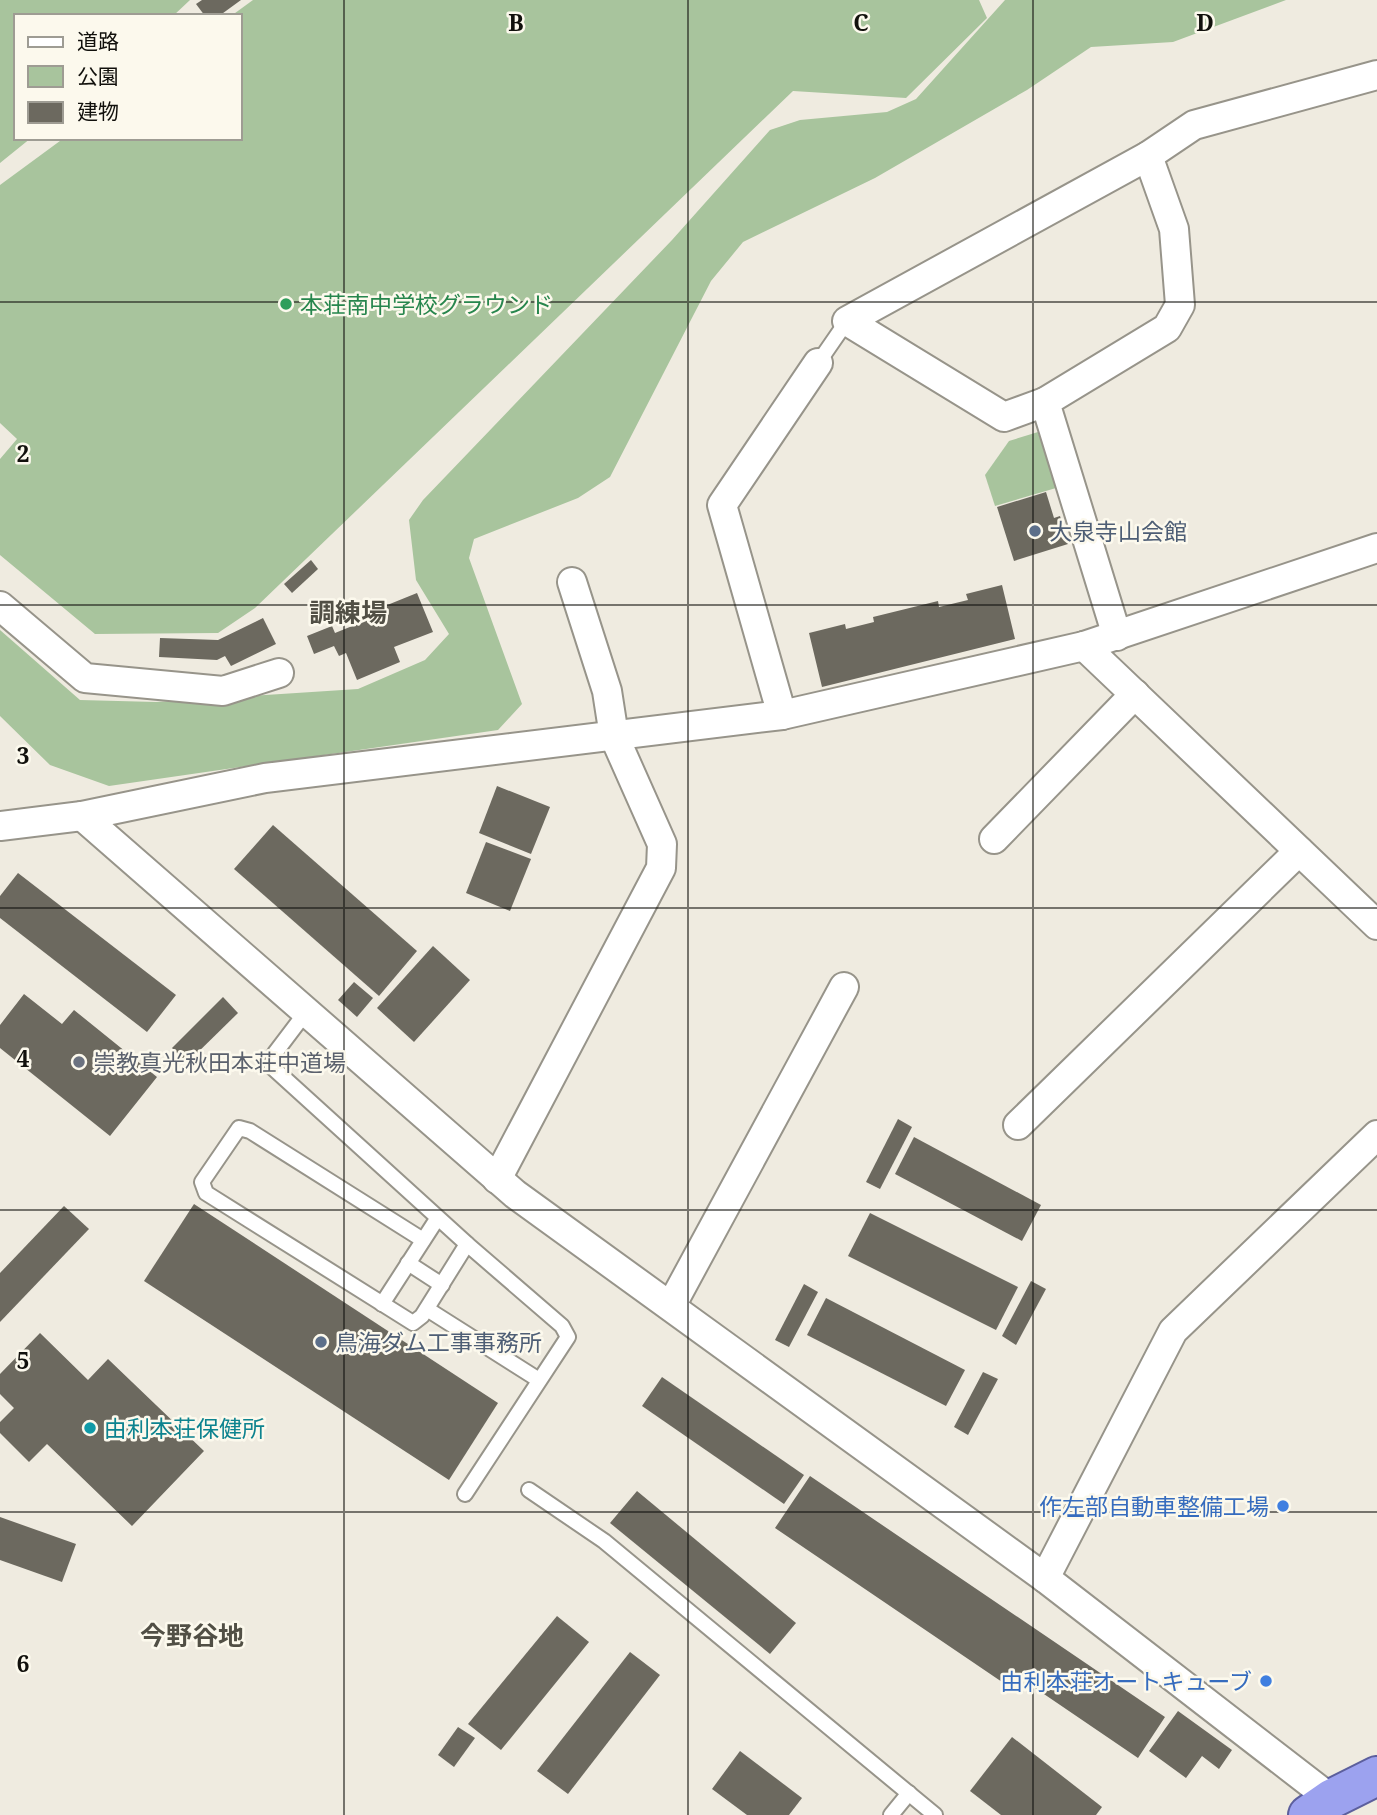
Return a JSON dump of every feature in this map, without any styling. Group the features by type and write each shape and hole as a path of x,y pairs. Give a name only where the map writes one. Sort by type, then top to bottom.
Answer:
{"highway":[{"path":"1319,1807 1377,1776"}],"street":[{"path":"1148,156 1174,229 1180,305 1167,328 1045,402 1004,417 847,321 1148,156 1194,125 1377,75"},
{"path":"782,715 722,505 818,363"},
{"path":"1045,402 1117,636"},
{"path":"0,826 82,816 265,778 782,715 1084,646 1377,548"},
{"path":"497,1179 661,868 662,844 614,736 607,691 572,582"},
{"path":"0,606 85,678 223,691 279,673"},
{"path":"1084,646 1377,925"},
{"path":"994,839 1135,694"},
{"path":"82,816 497,1179 1045,1578 1319,1807"},
{"path":"1018,1125 1299,851"},
{"path":"671,1306 845,987"},
{"path":"1045,1578 1173,1331 1377,1135"}],"lane":[{"path":"818,363 847,321"},
{"path":"306,1012 275,1053 272,1067 437,1219 562,1326 568,1337 465,1494"},
{"path":"423,1240 250,1131 239,1128 202,1182 205,1194 413,1323 427,1309 467,1244"},
{"path":"382,1304 437,1219"},
{"path":"408,1263 442,1285"},
{"path":"427,1309 539,1380"},
{"path":"529,1490 604,1541 935,1815"},
{"path":"891,1815 909,1793"}],"green space":[{"path":"0,0 190,0 175,14 14,14 14,140 29,140 0,163"},
{"name":"本荘南中学校グラウンド","path":"253,0 979,0 987,18 906,98 793,91 255,608 218,633 95,634 0,555 0,459 17,439 0,423 0,185 61,140 242,140 242,14 234,14"},
{"path":"1005,0 1286,0 1173,42 1091,47 1027,90 875,178 743,242 711,281 610,477 578,498 474,539 469,558 522,704 498,730 109,786 50,765 0,716 0,630 80,700 156,702 358,689 425,660 449,634 416,580 409,520 423,500 672,240 770,130 800,120 887,112 916,99"},
{"path":"1038,432 1056,488 995,506 985,475 1009,441"}],"building":[{"path":"202,0 241,0 222,14 204,14 196,4"},
{"name":"大泉寺山会館","path":"1046,492 1054,518 1060,516 1068,544 1014,561 997,507"},
{"path":"311,560 318,569 292,593 284,584"},
{"path":"1002,585 1015,639 822,687 809,633 845,624 846,629 874,622 873,617 938,601 939,607 968,600 966,594"},
{"path":"417,593 433,632 394,647 400,662 357,680 346,653 339,656 334,646 314,654 307,636 332,626 335,633 372,618 370,612"},
{"path":"263,618 276,644 231,666 225,656 217,660 159,657 160,638 218,640"},
{"path":"497,786 550,807 531,854 479,833"},
{"path":"273,825 417,951 379,996 234,869"},
{"path":"486,842 531,859 510,911 466,893"},
{"path":"18,873 176,995 147,1032 0,918 0,896"},
{"path":"433,946 470,980 414,1042 377,1008"},
{"path":"354,982 373,998 357,1017 338,1000"},
{"name":"崇教真光秋田本荘中道場","path":"24,994 62,1024 74,1010 157,1077 110,1136 0,1048 0,1025"},
{"path":"223,997 238,1013 187,1063 172,1048"},
{"path":"898,1119 912,1127 880,1189 866,1182"},
{"path":"914,1137 1041,1205 1022,1241 895,1174"},
{"name":"鳥海ダム工事事務所","path":"194,1204 498,1403 449,1480 144,1281"},
{"path":"64,1206 89,1229 0,1322 0,1273"},
{"path":"870,1213 1018,1287 996,1330 848,1256"},
{"path":"1031,1281 1046,1289 1016,1345 1002,1336"},
{"path":"804,1284 818,1292 789,1347 775,1340"},
{"path":"826,1298 965,1370 946,1406 807,1335"},
{"name":"由利本荘保健所","path":"40,1333 88,1380 108,1359 204,1451 132,1526 47,1444 29,1462 0,1433 0,1422 14,1408 0,1394 0,1374"},
{"path":"983,1372 998,1379 968,1435 954,1427"},
{"path":"662,1377 804,1475 784,1504 642,1406"},
{"path":"810,1476 1165,1717 1138,1758 1013,1673 1005,1684 775,1528"},
{"path":"637,1491 796,1623 770,1654 610,1523"},
{"path":"0,1517 76,1544 62,1582 0,1560"},
{"path":"557,1616 589,1642 501,1750 468,1724"},
{"path":"630,1652 660,1675 568,1794 537,1771"},
{"path":"1178,1711 1232,1750 1219,1769 1202,1756 1186,1778 1149,1751"},
{"path":"458,1727 475,1738 454,1767 438,1755"},
{"path":"1012,1737 1102,1807 1096,1815 1001,1815 970,1791"},
{"path":"740,1751 802,1798 789,1815 747,1815 712,1789"}],"place":[{"name":"本荘南中学校グラウンド","path":"286,304"},
{"name":"大泉寺山会館","path":"1035,531"},
{"name":"崇教真光秋田本荘中道場","path":"79,1062"},
{"name":"鳥海ダム工事事務所","path":"321,1342"},
{"name":"由利本荘保健所","path":"90,1428"},
{"name":"作左部自動車整備工場","path":"1283,1506"},
{"name":"由利本荘オートキューブ","path":"1266,1681"}],"district":[{"name":"調練場","path":"348,612"},
{"name":"今野谷地","path":"192,1635"}]}
